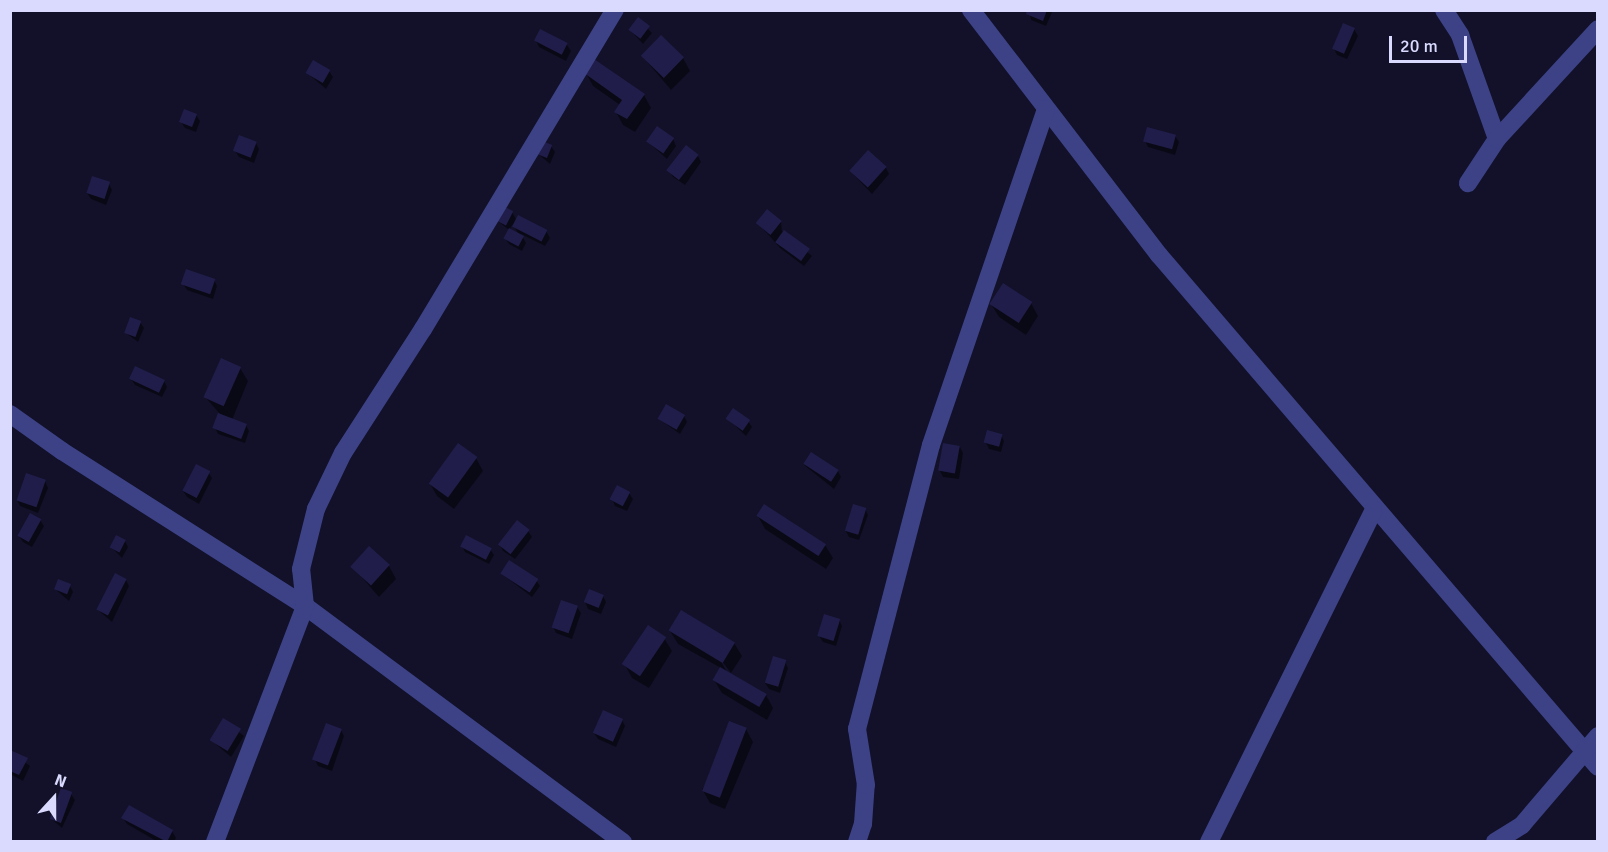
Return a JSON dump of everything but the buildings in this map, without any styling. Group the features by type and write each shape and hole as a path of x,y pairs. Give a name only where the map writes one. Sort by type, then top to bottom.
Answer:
{"street":[{"path":"215,842 305,606 301,569 306,539 344,453 423,329 615,10"},
{"path":"971,10 1159,255 1374,510 1583,753 1598,767"},
{"path":"1444,10 1460,35 1497,139"},
{"path":"1468,183 1497,139 1598,29"},
{"path":"856,842 863,824 866,785 857,729 931,445 1046,110"},
{"path":"10,414 62,451 305,606 623,842"},
{"path":"1209,842 1374,510"},
{"path":"1495,842 1522,825 1598,736"}]}
